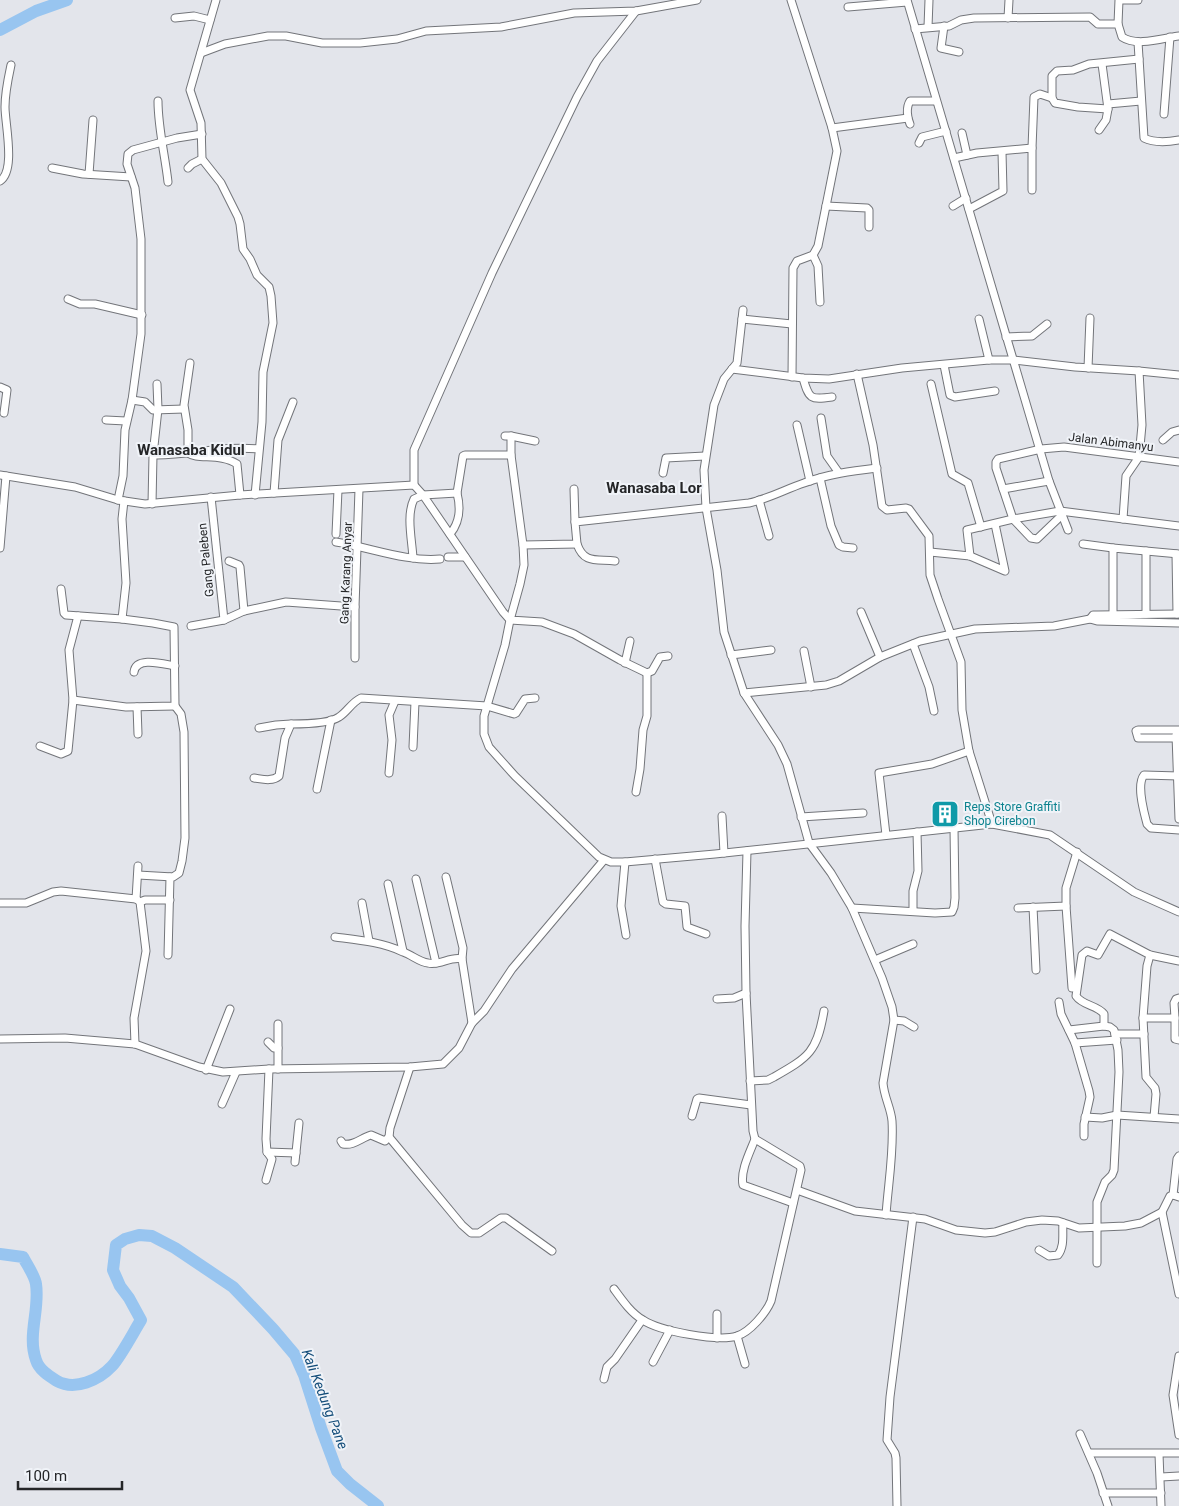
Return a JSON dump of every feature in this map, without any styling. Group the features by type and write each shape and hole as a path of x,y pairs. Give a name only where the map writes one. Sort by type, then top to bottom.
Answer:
{"street":[{"path":"216,0 190,90 200,117 202,159 221,184 238,217 243,249 257,275 268,287 273,322 263,372 262,422 255,495"},
{"path":"201,53 225,44 268,36 286,36 322,43 354,43 397,39 419,32 501,27 582,12 636,11 697,0"},
{"path":"791,0 832,128 837,151 818,246 813,255 797,261 794,265 792,377"},
{"path":"928,27 929,0"},
{"path":"1008,18 1009,0"},
{"path":"1138,0 1120,0 1118,24 1120,34 1125,39 1138,42 1179,36"},
{"path":"848,7 907,1 1049,481 1068,530"},
{"path":"636,11 597,61 577,97 492,273 414,450 414,485 423,495 510,620 542,622 574,634 625,663 647,673"},
{"path":"175,18 194,16 210,20"},
{"path":"915,29 944,26 969,18 1094,18 1098,24 1118,24"},
{"path":"944,26 941,48 959,52"},
{"path":"1164,114 1170,38"},
{"path":"1138,42 1141,101 1144,111 1144,138 1162,142 1179,140"},
{"path":"1052,98 1052,80 1055,73 1073,70 1089,64 1139,59"},
{"path":"1099,130 1106,120 1108,106 1102,64"},
{"path":"0,181 4,179 7,172 5,105 11,65"},
{"path":"1032,190 1034,97 1040,94 1052,98 1058,104 1078,107 1108,106 1141,101"},
{"path":"158,101 158,118 168,182"},
{"path":"832,128 908,121 908,104 910,101 936,101"},
{"path":"89,174 93,120"},
{"path":"919,143 922,137 946,131"},
{"path":"962,133 967,155"},
{"path":"122,619 126,582 121,500 126,421 132,400 142,315 141,239 138,206 134,184 127,164 130,152 163,142 202,134"},
{"path":"954,158 977,153 1032,148"},
{"path":"969,209 1003,192 1002,152"},
{"path":"188,168 202,159"},
{"path":"52,168 89,174 131,177"},
{"path":"953,206 966,198"},
{"path":"826,206 867,208 869,210 869,227"},
{"path":"813,255 818,266 820,302"},
{"path":"68,299 80,304 95,304 142,315"},
{"path":"742,310 737,360 724,379 714,405 705,456 706,508 717,570 724,632 744,693 778,745 787,764 809,843 831,873 852,908 875,960 892,1007 894,1020 884,1077 884,1091 890,1111 892,1128 886,1215"},
{"path":"1088,368 1090,318"},
{"path":"742,319 792,324"},
{"path":"979,319 989,360"},
{"path":"1006,337 1032,336 1047,324"},
{"path":"732,369 792,377 829,379 857,374 989,360 1013,360 1179,375"},
{"path":"188,454 188,430 184,409 190,363"},
{"path":"944,365 950,396 995,391"},
{"path":"1123,519 1127,473 1140,456 1142,425 1138,371"},
{"path":"857,374 884,508 909,509 928,533 930,575 961,662 962,710 969,751 992,824"},
{"path":"803,378 810,397 818,399 832,397"},
{"path":"152,504 153,455 158,409 157,384"},
{"path":"931,384 952,474 968,483 981,527"},
{"path":"0,387 7,390 4,413"},
{"path":"132,400 145,402 151,409 184,409"},
{"path":"274,493 278,440 293,402"},
{"path":"821,418 827,456 839,473"},
{"path":"106,420 126,421"},
{"path":"797,425 810,481"},
{"path":"1163,440 1172,432 1179,430"},
{"path":"535,441 508,436 523,545 523,572 505,645 487,706 484,728 489,747 515,776 604,860 625,862 724,853 992,824 1042,833 1058,839 1134,892 1179,912"},
{"name":"Jalan Abimanyu","path":"1003,489 996,468 998,459 1041,449 1071,447 1179,462"},
{"path":"153,455 188,454 231,448 258,449"},
{"path":"188,454 192,456 228,458 237,464 240,495"},
{"path":"450,534 457,525 459,501 457,494 463,456 466,454 511,455"},
{"path":"663,473 666,458 705,456"},
{"path":"575,522 706,508 759,500 820,478 839,473 877,468"},
{"path":"0,548 3,475 75,487 121,500 152,504 211,497 414,485"},
{"path":"820,478 833,534 843,547 853,548"},
{"path":"1049,481 1003,489 1013,520 1035,540 1061,513"},
{"name":"Gang Karang Anyar","path":"355,658 359,489"},
{"path":"574,489 577,544 581,554 586,558 615,561"},
{"path":"336,534 338,490"},
{"path":"413,558 412,503 418,496 423,495 457,494"},
{"name":"Gang Paleben","path":"211,497 224,620"},
{"path":"759,500 769,536"},
{"path":"970,556 966,532 969,529 1061,513 1179,526"},
{"path":"930,552 970,556 1005,571 995,524"},
{"path":"336,542 357,548 413,558 440,559"},
{"path":"523,545 577,544"},
{"path":"1083,544 1178,554 1178,614 1093,615 1090,619"},
{"path":"1113,548 1113,614"},
{"path":"1146,551 1146,614"},
{"path":"448,557 465,557"},
{"path":"229,561 240,567 244,611"},
{"path":"61,589 64,613 66,615 153,622 174,627 175,706 181,714 184,732 184,849 179,873 176,876 138,875"},
{"path":"191,626 224,620 244,611 286,602 355,607"},
{"path":"861,612 880,657"},
{"path":"40,746 61,754 71,754 73,700 69,650 78,616"},
{"path":"744,693 811,687 839,681 880,657 912,644 975,629 1054,626 1090,619 1097,621 1179,623"},
{"path":"625,663 630,641"},
{"path":"912,644 927,680 934,711"},
{"path":"731,655 772,650"},
{"path":"804,651 811,687"},
{"path":"647,673 652,671 660,656 668,656"},
{"path":"134,672 134,667 144,662 175,666"},
{"path":"636,792 643,730 647,716 647,673"},
{"path":"259,728 276,724 338,718 354,702 361,698 487,706 514,714 525,699 535,698"},
{"path":"73,700 137,707 175,706"},
{"path":"389,773 392,740 389,715 395,701"},
{"path":"413,748 415,702"},
{"path":"137,707 138,734"},
{"path":"317,788 330,720"},
{"path":"254,778 274,779 279,776 290,724"},
{"path":"1178,734 1179,819"},
{"path":"886,835 879,773 932,764 969,751"},
{"path":"1178,776 1144,775 1141,779 1141,789 1147,824 1151,828 1179,830"},
{"path":"801,817 863,813"},
{"path":"722,816 724,853"},
{"path":"852,908 946,913 954,910 956,885 954,828"},
{"path":"912,911 913,890 918,871 917,832"},
{"path":"747,850 746,993 750,1037 748,1048 751,1105 755,1139 742,1181 744,1185 756,1191 793,1203"},
{"path":"1072,988 1066,888 1077,852"},
{"path":"655,859 663,902 668,905 685,906 687,927 706,934"},
{"path":"0,1039 66,1038 135,1044 206,1070 223,1072 268,1069 410,1068 436,1066 448,1060 459,1048 475,1021 484,1011 512,969 604,860"},
{"path":"625,862 622,906 626,935"},
{"path":"135,1044 134,1018 146,951 138,900 138,866"},
{"path":"168,955 170,877"},
{"path":"446,877 463,948 462,960 475,1021"},
{"path":"416,879 436,963"},
{"path":"388,884 403,951"},
{"path":"0,903 26,903 53,892 61,891 138,900 170,900"},
{"path":"362,903 369,941"},
{"path":"1018,908 1066,906"},
{"path":"1033,908 1036,970"},
{"path":"1104,1026 1104,1014 1082,1002 1076,996 1082,955 1088,951 1098,955 1110,934 1150,955 1179,961"},
{"path":"335,937 369,941 403,951 427,963 436,963 456,958 462,960"},
{"path":"875,960 913,944"},
{"path":"1150,955 1147,966 1143,1018 1146,1077 1155,1088 1156,1094 1154,1117"},
{"path":"717,1000 734,998 746,993"},
{"path":"1179,998 1176,998 1174,1003 1175,1039 1179,1040"},
{"path":"1059,1002 1061,1014 1075,1043 1090,1097 1085,1117 1084,1136"},
{"path":"206,1070 230,1009"},
{"path":"750,1081 768,1080 807,1056 820,1033 824,1011"},
{"path":"1143,1018 1174,1018"},
{"path":"894,1020 904,1021 914,1027"},
{"path":"278,1024 278,1069"},
{"path":"1069,1030 1104,1026 1113,1029 1116,1037 1119,1072 1113,1172 1106,1179 1098,1197 1096,1228 1097,1263"},
{"path":"1075,1043 1144,1034"},
{"path":"268,1042 274,1048 278,1048"},
{"path":"410,1068 390,1128 390,1137 462,1225 471,1232 479,1233 501,1218 506,1218 552,1250"},
{"path":"266,1180 272,1159 267,1152 266,1139 268,1069"},
{"path":"222,1104 236,1072"},
{"path":"692,1116 697,1099 699,1098 751,1105"},
{"path":"1085,1117 1102,1118 1117,1115 1179,1119"},
{"path":"295,1162 299,1123"},
{"path":"341,1141 346,1145 354,1144 371,1135 383,1140 390,1137"},
{"path":"614,1289 624,1303 642,1320 670,1330 717,1338 738,1336 763,1316 771,1301 776,1284 793,1203 801,1176 800,1166 755,1139"},
{"path":"267,1152 296,1153"},
{"path":"1179,1156 1177,1159 1176,1196 1167,1200 1162,1212 1179,1294"},
{"path":"797,1190 855,1211 933,1220 962,1231 985,1233 995,1232 1026,1222 1048,1220 1063,1223 1074,1228 1132,1226 1162,1212"},
{"path":"897,1506 896,1458 887,1440 890,1397 913,1217"},
{"path":"1039,1250 1049,1256 1058,1255 1062,1245 1063,1223"},
{"path":"717,1314 717,1338"},
{"path":"604,1379 607,1367 615,1359 642,1320"},
{"path":"653,1362 670,1330"},
{"path":"738,1336 745,1364"},
{"path":"1179,1350 1173,1395 1179,1435"},
{"path":"1080,1434 1089,1453 1108,1506"},
{"path":"1089,1453 1178,1453"},
{"path":"1159,1454 1161,1506"},
{"path":"1161,1477 1179,1476"},
{"path":"1103,1493 1161,1493"}],"waterway":[{"path":"0,30 36,11 67,0"},
{"name":"Kali Kedung Pane","path":"0,1254 23,1257 33,1274 37,1294 33,1332 37,1364 57,1381 71,1385 94,1380 107,1371 119,1356 141,1320 120,1286 113,1270 116,1245 125,1239 139,1235 152,1236 175,1248 233,1287 295,1355 304,1375 337,1471 378,1506"}],"place":[{"name":"Reps Store Graffiti Shop Cirebon","path":"945,814"}],"district":[{"name":"Wanasaba Kidul","path":"191,450"},
{"name":"Wanasaba Lor","path":"654,488"}]}
